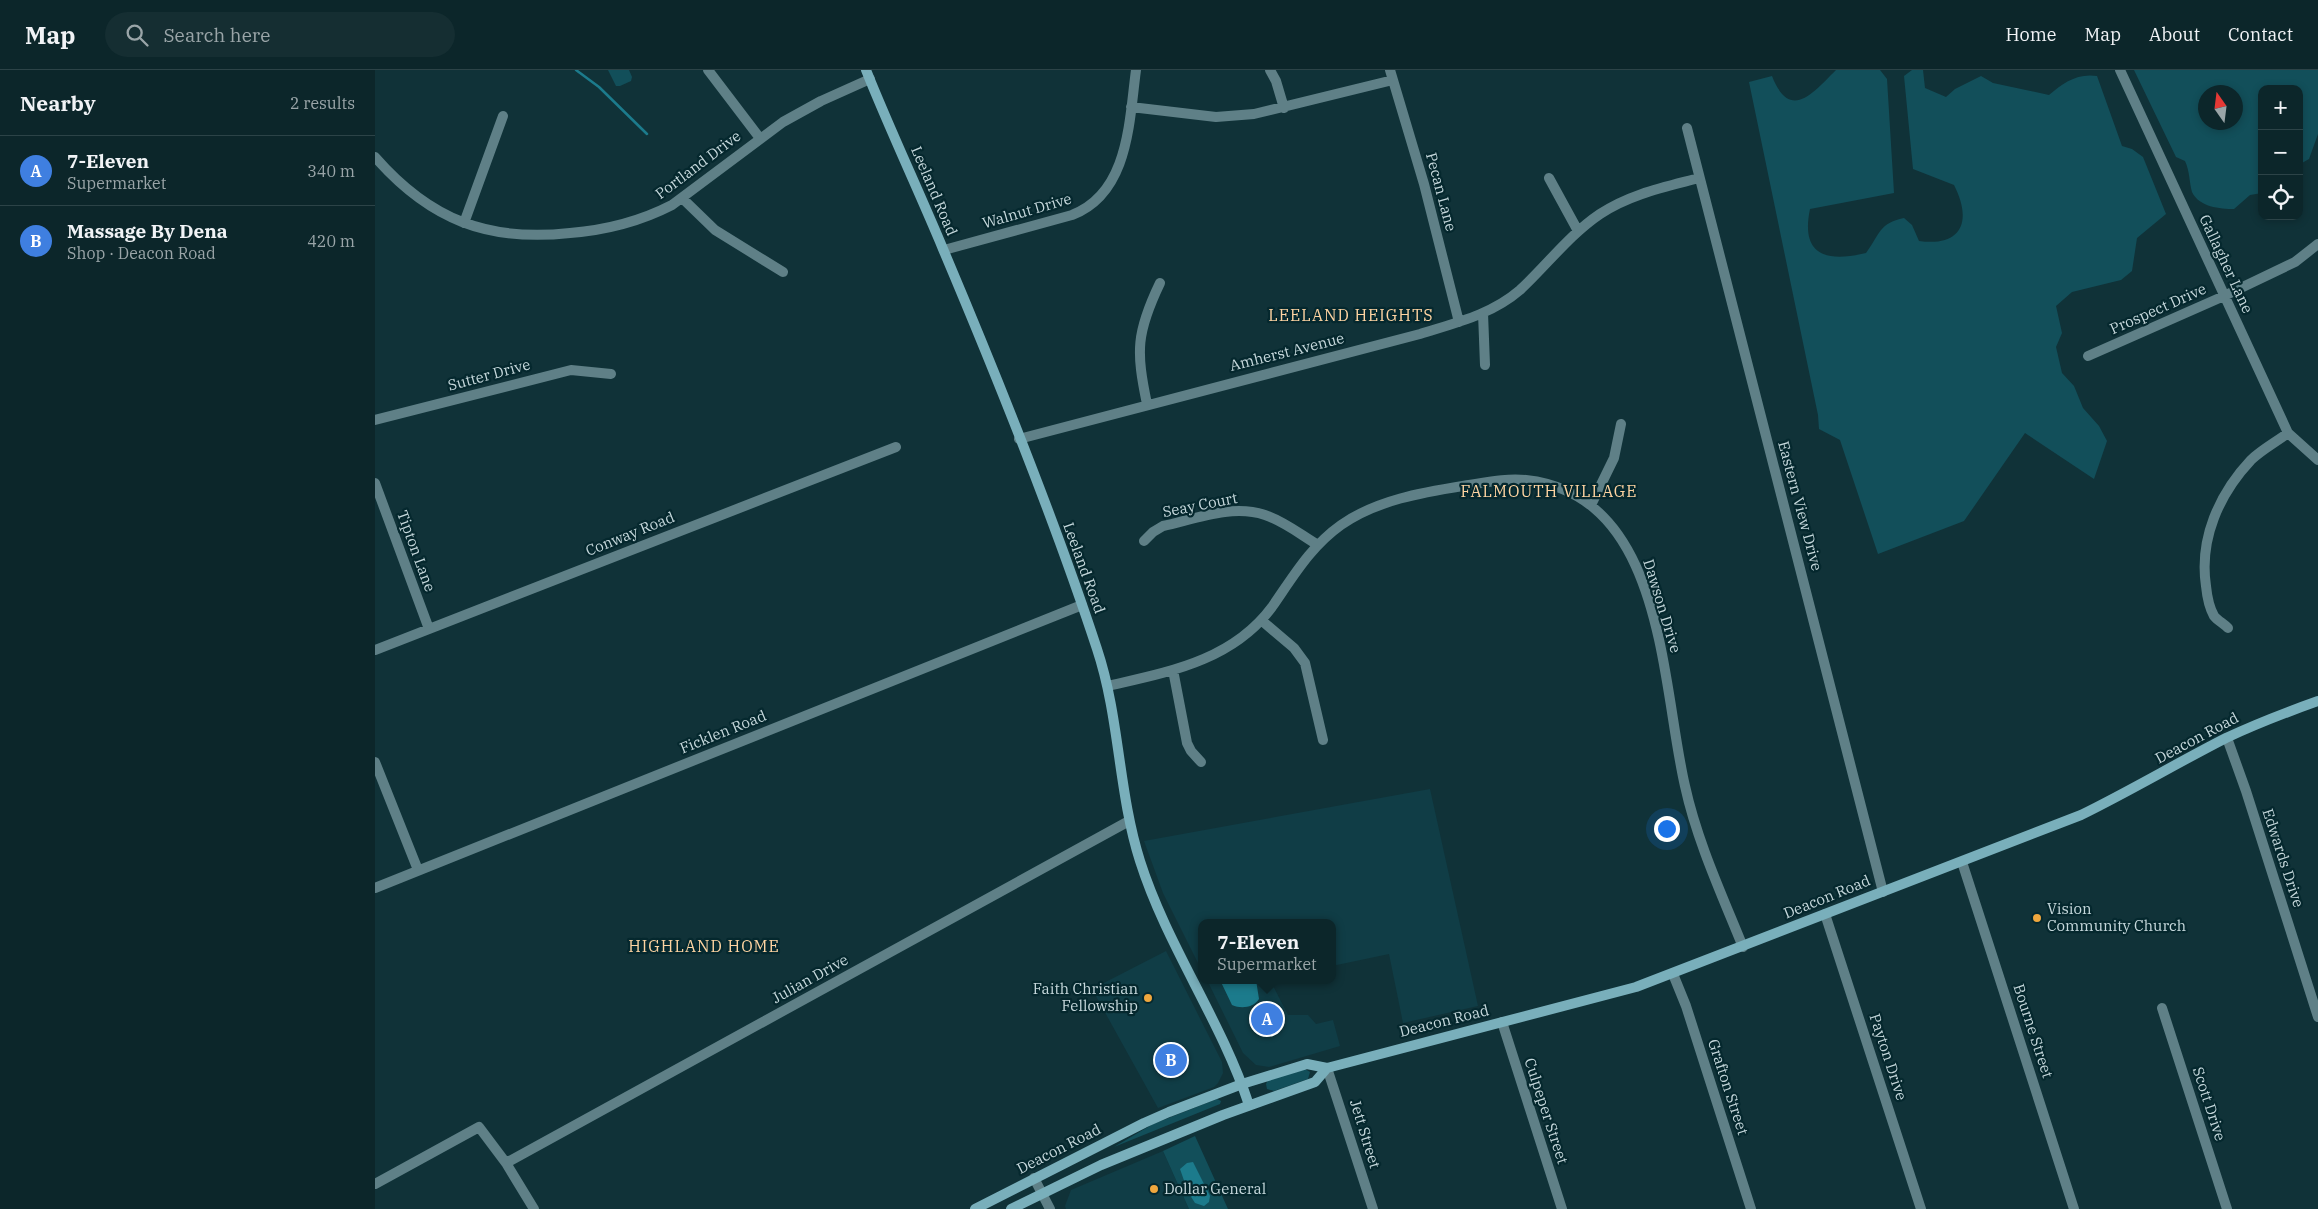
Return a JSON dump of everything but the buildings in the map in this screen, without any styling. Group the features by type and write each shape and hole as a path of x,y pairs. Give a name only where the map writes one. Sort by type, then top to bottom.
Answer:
{"main road":[{"name":"Leeland Road","path":"868,74 944,250 1082,605 1108,686 1129,821 1140,862 1153,897 1243,1084"},
{"name":"Deacon Road","path":"975,1209 1144,1123 1243,1084 1307,1064 1327,1068 1589,1001 1673,974 2037,833 2116,798 2227,738 2274,717 2318,701"},
{"name":"Deacon Road","path":"1011,1209 1101,1165 1249,1105 1315,1082 1327,1068"},
{"path":"1243,1084 1249,1105"}],"street":[{"path":"708,70 759,137"},
{"name":"Walnut Drive","path":"944,250 1072,215 1091,206 1107,190 1119,164 1131,107 1136,70"},
{"path":"1270,70 1276,81 1284,108"},
{"name":"Gallagher Lane","path":"2120,70 2288,433 2318,460"},
{"name":"Portland Drive","path":"375,157 405,189 431,206 463,223 489,231 526,236 583,232 636,222 654,214 682,198 759,137 868,74"},
{"path":"1131,107 1216,117 1253,114 1284,108 1392,75"},
{"name":"Pecan Lane","path":"1392,75 1422,176 1459,322"},
{"path":"463,223 503,116"},
{"name":"Eastern View Drive","path":"1687,128 1883,892"},
{"path":"1549,178 1578,231"},
{"name":"Amherst Avenue","path":"1019,439 1459,322 1483,313 1519,290 1578,231 1600,214 1632,196 1699,178"},
{"path":"682,198 715,230 783,272"},
{"name":"Prospect Drive","path":"2088,356 2224,296 2295,262 2318,244"},
{"path":"1147,404 1141,372 1140,333 1160,283"},
{"path":"1483,313 1485,365"},
{"name":"Sutter Drive","path":"375,420 571,370 611,374"},
{"path":"1591,505 1614,458 1621,424"},
{"path":"2229,628 2214,616 2207,598 2204,558 2207,538 2219,504 2235,480 2253,459 2288,433"},
{"name":"Conway Road","path":"375,650 896,447"},
{"name":"Dawson Drive","path":"1108,686 1173,670 1215,655 1247,634 1261,620 1304,560 1318,545 1343,524 1375,508 1430,491 1500,480 1542,483 1567,492 1591,505 1618,533 1636,565 1660,644 1676,746 1686,790 1695,820 1743,947"},
{"name":"Tipton Lane","path":"375,484 429,629"},
{"name":"Seay Court","path":"1144,541 1163,526 1238,511 1253,512 1276,520 1318,545"},
{"name":"Ficklen Road","path":"375,888 1082,605"},
{"path":"1261,620 1294,648 1305,663 1323,740"},
{"path":"1173,670 1187,743 1191,751 1201,762"},
{"name":"Edwards Drive","path":"2227,738 2246,791 2318,1017"},
{"path":"375,762 418,870"},
{"name":"Julian Drive","path":"506,1163 1129,821"},
{"name":"Bourne Street","path":"1962,862 2074,1209"},
{"name":"Payton Drive","path":"1825,914 1921,1209"},
{"name":"Grafton Street","path":"1673,974 1686,1006 1751,1209"},
{"name":"Scott Drive","path":"2162,1008 2227,1209"},
{"name":"Culpeper Street","path":"1502,1022 1562,1209"},
{"name":"Jett Street","path":"1327,1068 1373,1209"},
{"path":"375,1184 479,1127 506,1163 534,1209"},
{"path":"1034,1178 1051,1209"}],"shaded area":[{"path":"608,70 629,70 632,77 631,81 616,86"},
{"path":"1836,70 1880,70 1887,79 1894,193 1810,209 1809,237 1813,246 1829,256 1840,257 1866,253 1885,226 1904,218 1912,225 1919,241 1934,242 1946,240 1960,228 1962,209 1954,185 1913,169 1904,76 1912,70 1923,70 1925,88 1946,97 1955,89 1981,76 1993,83 2049,95 2071,80 2083,76 2097,76 2122,146 2132,149 2143,157 2166,214 2137,238 2132,271 2121,280 2072,292 2056,306 2062,333 2056,347 2062,373 2074,386 2083,408 2099,426 2107,441 2094,479 2025,433 1964,521 1878,554 1840,440 1819,429 1818,415 1749,82 1772,76 1779,90 1786,98 1802,99 1819,87"},
{"path":"2134,70 2318,70 2318,134 2309,159 2303,162 2303,85 2258,85 2258,194 2250,195 2234,209 2216,208 2205,204 2195,197 2192,192 2185,161 2176,157"},
{"path":"1430,789 1478,1006 1403,1023 1389,954 1336,965 1336,919 1198,919 1198,963 1163,893 1144,841"},
{"path":"1166,951 1222,1062 1223,1073 1214,1087 1158,1108 1092,989"},
{"path":"1209,984 1272,984 1288,1015 1308,1015 1316,1024 1333,1020 1340,1046 1269,1067 1256,1065 1243,1053"},
{"path":"1222,984 1257,984 1259,999 1254,1004 1247,1007 1232,1005"},
{"path":"1305,1069 1310,1072 1308,1079 1274,1091 1267,1089 1266,1084 1268,1080"},
{"path":"1217,1099 1221,1101 1220,1104 1114,1147 1153,1124"},
{"path":"1195,1136 1228,1209 1189,1209 1163,1151"},
{"path":"1163,1151 1189,1209 1066,1209 1065,1206 1071,1190"},
{"path":"1193,1162 1210,1196 1209,1202 1204,1206 1195,1203 1188,1192 1180,1169 1187,1163"}],"waterway":[{"path":"576,70 599,87 647,134"}],"place":[{"name":"Vision Community Church","path":"2037,918"},
{"name":"Faith Christian Fellowship","path":"1148,998"},
{"name":"7-Eleven","path":"1267,1019"},
{"name":"Massage By Dena","path":"1171,1060"},
{"name":"Dollar General","path":"1154,1189"}],"district":[{"name":"LEELAND HEIGHTS","path":"1351,315"},
{"name":"FALMOUTH VILLAGE","path":"1549,491"},
{"name":"HIGHLAND HOME","path":"704,946"}]}
